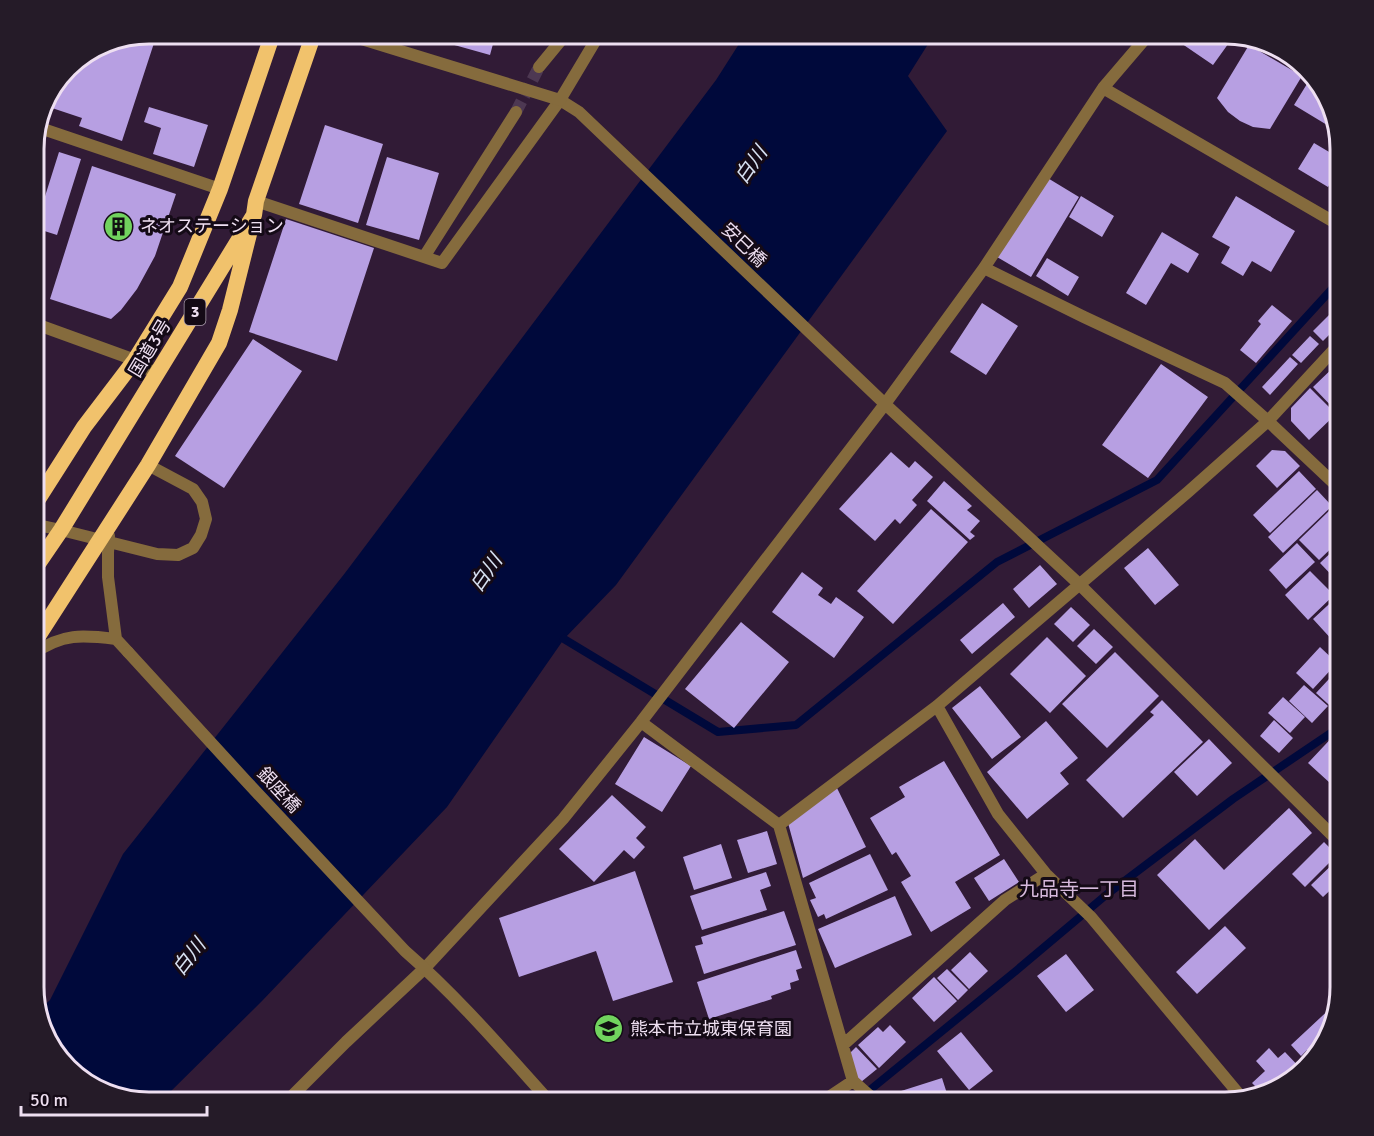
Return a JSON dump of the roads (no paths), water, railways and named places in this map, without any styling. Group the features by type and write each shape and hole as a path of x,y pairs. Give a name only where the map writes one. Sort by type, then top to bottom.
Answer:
{"highway":[{"name":"国道3号","path":"44,490 84,427 135,360 180,287 220,189 269,44"},
{"name":"国道3号","path":"44,555 157,375 255,208 310,44"},
{"name":"3","path":"44,629 101,551 111,523 148,465 219,343 230,310 255,208"}],"street":[{"name":"安巳橋","path":"378,44 560,100 579,112 885,404 1080,584 1330,833"},
{"path":"539,67 558,44"},
{"path":"255,208 442,263 560,100 593,44"},
{"path":"295,1093 424,968 563,819 641,722 885,404 984,268 1103,88 1141,44"},
{"path":"1103,88 1330,220"},
{"path":"424,257 516,112"},
{"path":"46,130 220,189"},
{"path":"984,268 1226,383 1330,480"},
{"path":"44,327 135,360 157,375"},
{"path":"778,825 937,706 1188,492 1268,421 1330,354"},
{"path":"44,526 157,554 178,555 193,548 201,535 206,519 202,502 193,489 148,465"},
{"path":"44,646 69,637 92,636 116,639 101,551"},
{"name":"銀座橋","path":"116,639 405,951 471,1015 542,1093"},
{"path":"937,706 998,814 1046,874 1091,917 1236,1092"},
{"path":"641,722 778,825 853,1081 867,1093"},
{"path":"843,1045 1005,900 1046,874"},
{"path":"835,1093 853,1081"}],"water":[{"name":"白川","path":"739,44 928,44 908,76 947,131 616,585 564,639 447,807 262,1001 169,1093 128,1090 108,1085 96,1078 79,1066 65,1051 54,1034 45,1004 50,1000 123,854 345,573 716,80"}],"waterway":[{"path":"564,639 718,732 796,725 997,562 1157,480 1330,291"},
{"path":"866,1093 1106,895 1233,799 1330,733"}],"tunnel":[{"path":"516,112 539,67"}],"place":[{"name":"ネオステーション","path":"119,226"},
{"name":"熊本市立城東保育園","path":"609,1029"}],"district":[{"name":"九品寺一丁目","path":"1079,889"}]}
